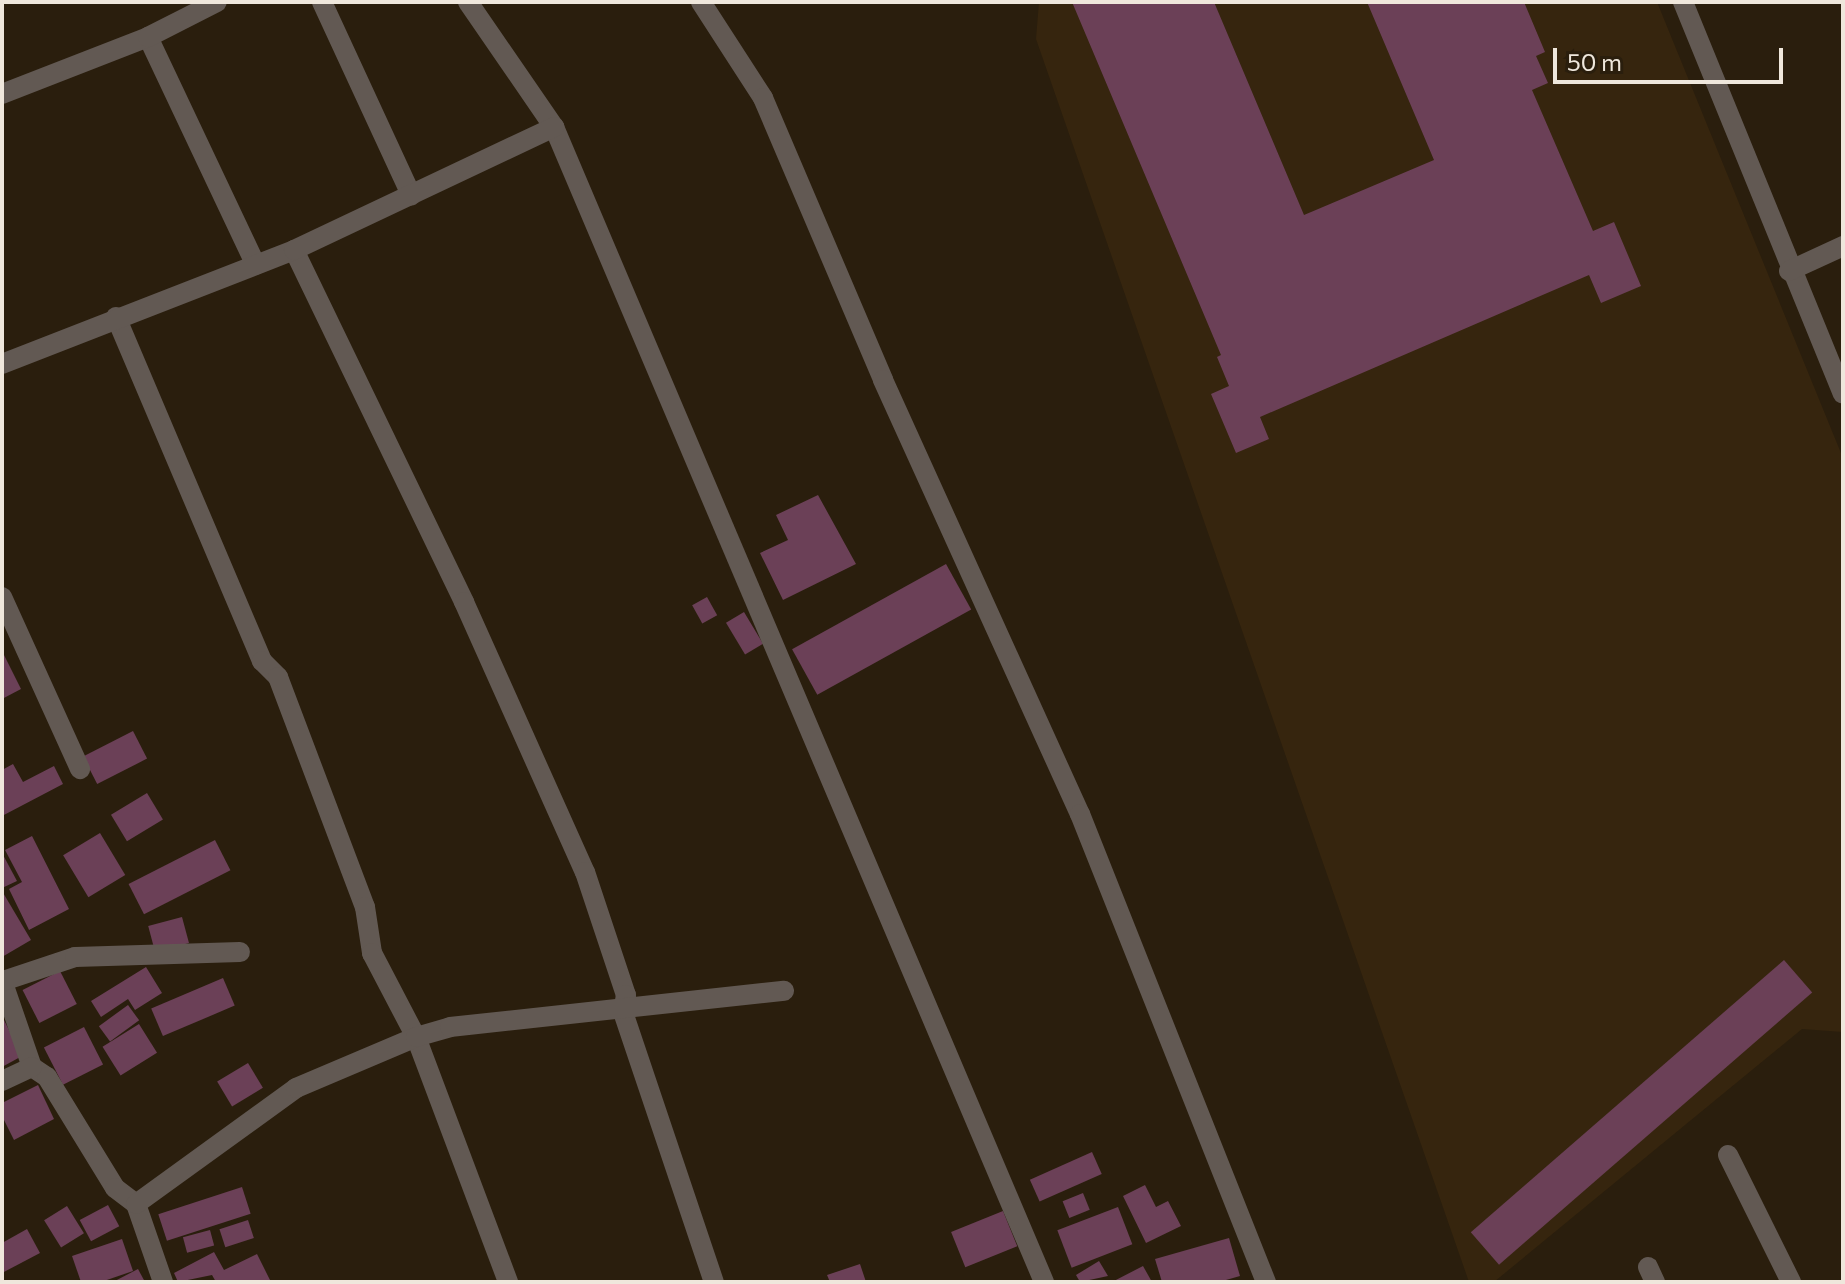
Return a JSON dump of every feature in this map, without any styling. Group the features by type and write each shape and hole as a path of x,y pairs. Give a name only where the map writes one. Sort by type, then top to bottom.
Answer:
{"street":[{"path":"2,94 148,37 217,2"},
{"path":"322,2 411,195"},
{"path":"468,2 554,127 1044,1282"},
{"path":"701,2 763,98 1080,814 1266,1282"},
{"path":"1683,2 1789,271 1843,394"},
{"path":"148,37 256,265"},
{"path":"2,364 294,250 554,127"},
{"path":"1789,271 1843,246"},
{"path":"294,250 464,602 585,872 626,995 623,1012 714,1282"},
{"path":"116,317 262,661 278,677 365,907 372,953 416,1037 508,1282"},
{"path":"2,597 80,769"},
{"path":"163,1282 136,1204 115,1188 47,1077 32,1067 3,980 75,957 240,952"},
{"path":"136,1204 296,1088 416,1037 450,1027 623,1012 784,991"},
{"path":"2,1081 32,1067"},
{"path":"1728,1155 1791,1282"}],"shaded area":[{"path":"1039,2 1657,2 1843,458 1843,1032 1802,1029 1494,1282 1469,1282 1036,39"}],"building":[{"path":"1072,2 1214,2 1304,215 1434,160 1367,2 1524,2 1545,52 1536,56 1548,83 1532,90 1593,231 1614,222 1641,286 1601,303 1589,275 1260,417 1269,439 1236,453 1211,394 1229,386 1217,357 1221,355"},
{"path":"818,495 856,564 783,600 760,553 788,540 776,515"},
{"path":"946,564 971,609 817,695 792,649"},
{"path":"707,597 717,615 702,624 692,605"},
{"path":"744,612 763,644 745,655 726,623"},
{"path":"2,651 21,689 2,699"},
{"path":"133,731 147,759 97,784 83,756"},
{"path":"13,764 23,782 54,766 63,784 2,816 2,770"},
{"path":"147,793 163,820 127,841 111,815"},
{"path":"100,833 125,875 88,897 63,855"},
{"path":"32,836 69,909 29,930 9,889 22,882 5,850"},
{"path":"215,840 230,870 144,914 129,884"},
{"path":"2,853 17,881 2,888"},
{"path":"2,891 31,940 2,957"},
{"path":"182,917 189,943 155,952 148,926"},
{"path":"1784,960 1812,992 1499,1265 1471,1232"},
{"path":"146,967 162,993 135,1010 128,999 101,1017 91,1001"},
{"path":"60,971 77,1004 39,1023 23,990"},
{"path":"223,978 235,1006 163,1036 151,1008"},
{"path":"128,1005 139,1020 110,1042 99,1026"},
{"path":"2,1016 22,1056 2,1067"},
{"path":"139,1024 157,1053 121,1076 103,1047"},
{"path":"84,1027 103,1064 63,1085 44,1047"},
{"path":"248,1063 263,1088 232,1106 217,1082"},
{"path":"38,1085 54,1119 14,1140 2,1116 2,1103"},
{"path":"1092,1152 1102,1174 1040,1202 1030,1180"},
{"path":"1145,1185 1156,1207 1168,1201 1181,1226 1146,1243 1123,1196"},
{"path":"242,1187 251,1214 167,1241 158,1214"},
{"path":"1083,1193 1090,1210 1069,1218 1063,1201"},
{"path":"108,1205 119,1226 91,1241 80,1220"},
{"path":"67,1206 84,1233 61,1247 44,1220"},
{"path":"1118,1207 1132,1244 1072,1268 1057,1230"},
{"path":"1003,1211 1017,1246 965,1267 951,1232"},
{"path":"248,1220 254,1238 225,1247 219,1229"},
{"path":"27,1229 40,1253 2,1273 2,1243"},
{"path":"210,1230 214,1245 187,1253 183,1237"},
{"path":"1229,1238 1240,1276 1219,1282 1162,1282 1155,1259"},
{"path":"122,1239 133,1271 101,1282 81,1282 72,1256"},
{"path":"214,1252 224,1270 257,1254 271,1282 216,1282 212,1275 178,1282 174,1273"},
{"path":"1099,1261 1108,1276 1080,1282 1076,1275"},
{"path":"860,1264 866,1282 830,1282 827,1275"},
{"path":"1143,1266 1152,1282 1112,1282"},
{"path":"138,1269 145,1282 113,1282"}]}
